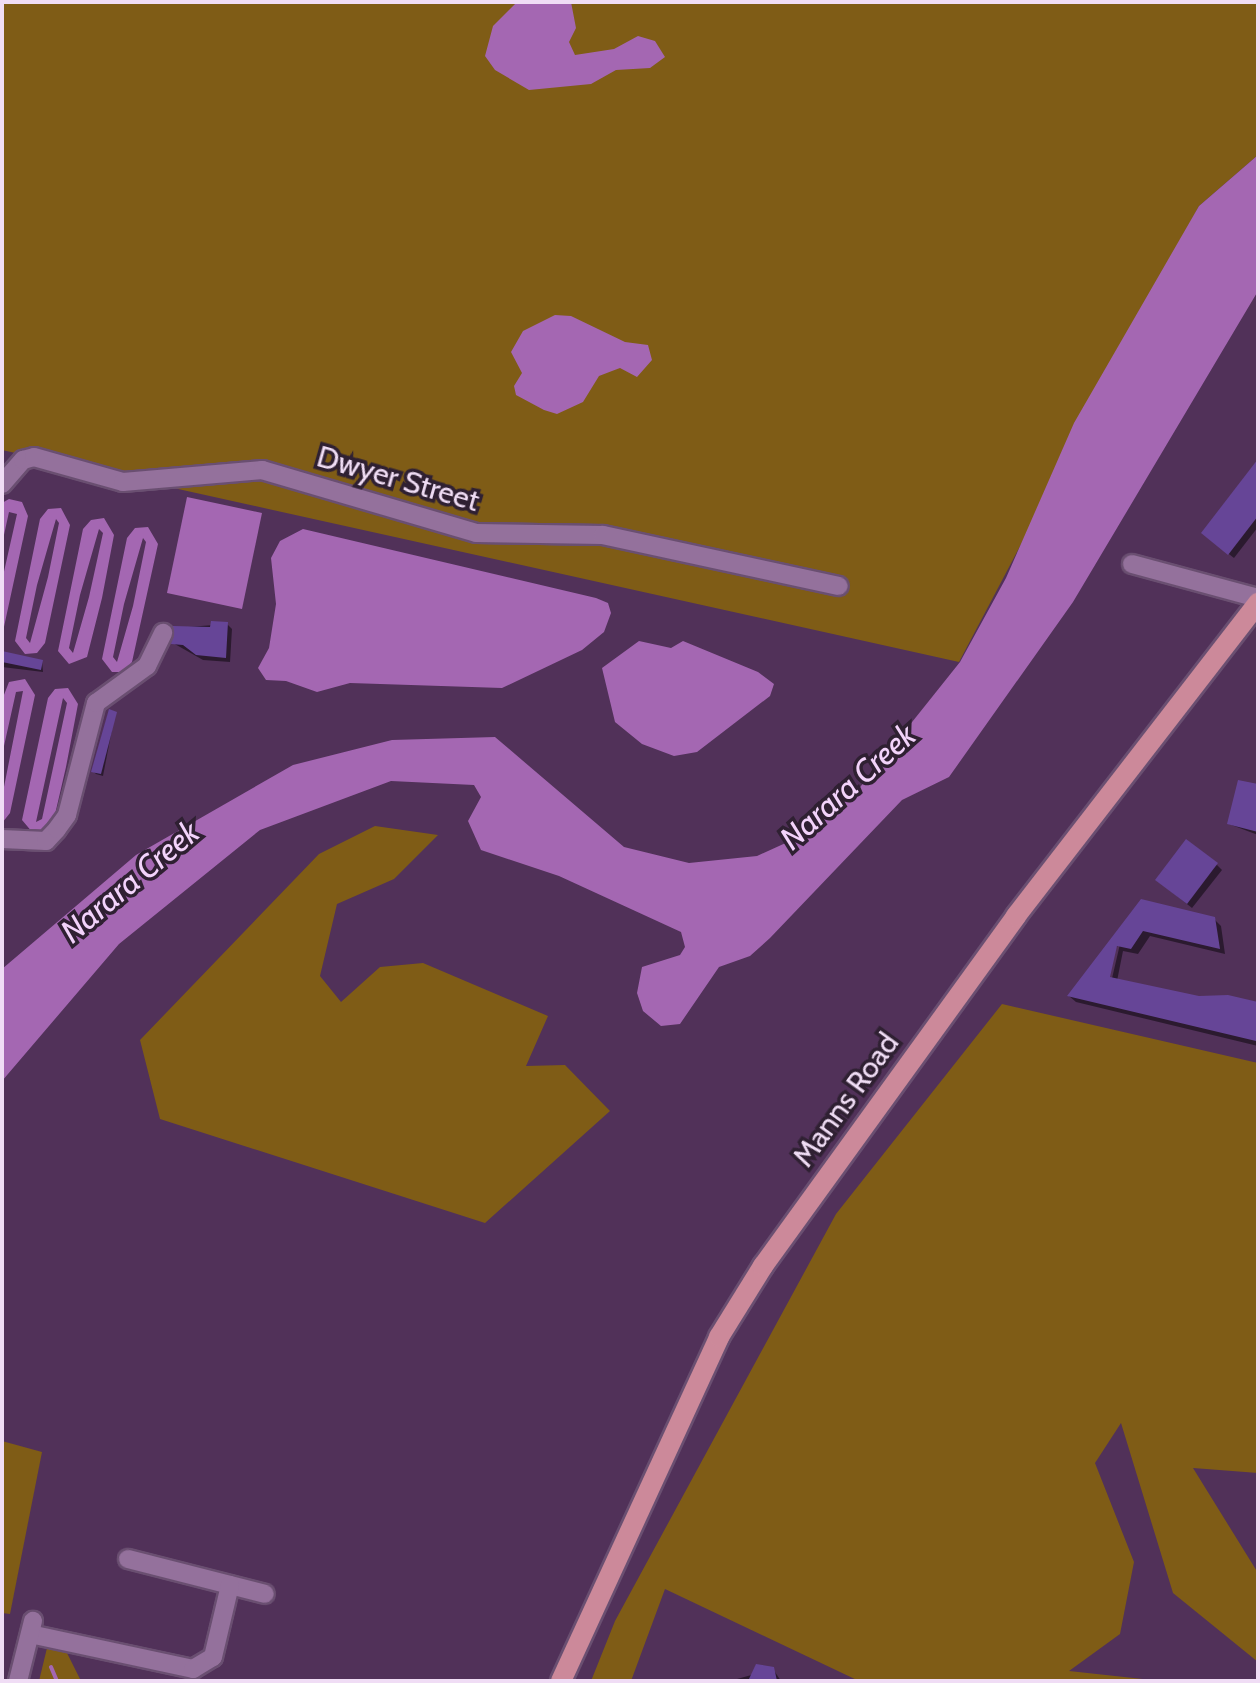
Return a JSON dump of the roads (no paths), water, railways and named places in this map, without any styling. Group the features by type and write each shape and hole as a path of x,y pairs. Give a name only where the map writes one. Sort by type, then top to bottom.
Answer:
{"main road":[{"name":"Manns Road","path":"561,1681 719,1337 763,1266 1016,916 1258,600"}],"street":[{"name":"Dwyer Street","path":"2,484 23,460 34,457 123,482 262,470 476,533 603,535 839,586"},
{"path":"1132,564 1258,600"},
{"path":"2,839 46,841 57,829 67,815 96,703 147,666 163,633"},
{"path":"128,1559 265,1594"},
{"path":"18,1681 32,1628 193,1669 213,1657 230,1585"}],"water":[{"path":"517,2 571,2 576,28 569,42 575,55 614,49 638,36 655,41 665,57 650,68 616,70 591,84 529,90 495,70 485,56 493,26"},
{"name":"Narara Creek","path":"1258,155 1258,291 1073,602 949,777 902,800 770,938 750,956 719,967 680,1024 661,1026 643,1011 637,993 642,967 680,955 685,947 681,932 559,876 481,850 468,821 481,797 474,785 391,781 260,830 119,944 2,1081 2,969 136,855 293,765 392,740 495,737 624,847 689,863 757,856 790,841 853,796 960,662 1006,578 1074,423 1199,206"},
{"path":"555,315 571,316 625,342 648,345 652,360 637,377 620,368 599,376 583,402 557,414 544,410 516,395 514,386 522,373 511,352 523,331"},
{"path":"187,497 262,513 242,609 167,593"},
{"path":"9,499 22,502 28,516 2,636 3,576 17,514 9,512 2,544 2,503"},
{"path":"61,508 70,525 45,643 37,653 25,654 15,641 40,519 48,509","holes":["56,519 59,523 48,577 30,643 26,638 37,585"]},
{"path":"104,518 114,535 87,657 69,664 58,651 83,529 91,520","holes":["99,529 103,533 89,597 73,653 69,648 80,595"]},
{"path":"148,527 158,544 132,662 124,672 112,672 102,659 127,538 135,528","holes":["143,538 146,542 133,606 117,662 113,657 124,604"]},
{"path":"303,529 596,598 608,603 611,613 604,632 582,650 502,688 350,683 317,692 286,681 266,680 258,668 269,648 276,604 271,558 280,541"},
{"path":"639,641 671,648 683,641 758,672 774,684 770,696 697,752 674,756 642,744 615,722 602,668"},
{"path":"25,679 35,695 10,813 2,823 2,797 23,691 16,692 2,755 2,700 9,682"},
{"path":"68,688 78,704 53,823 44,833 33,833 22,820 48,698 55,689","holes":["63,698 67,703 42,819 36,822"]}],"waterway":[{"path":"51,1667 57,1681"}]}
